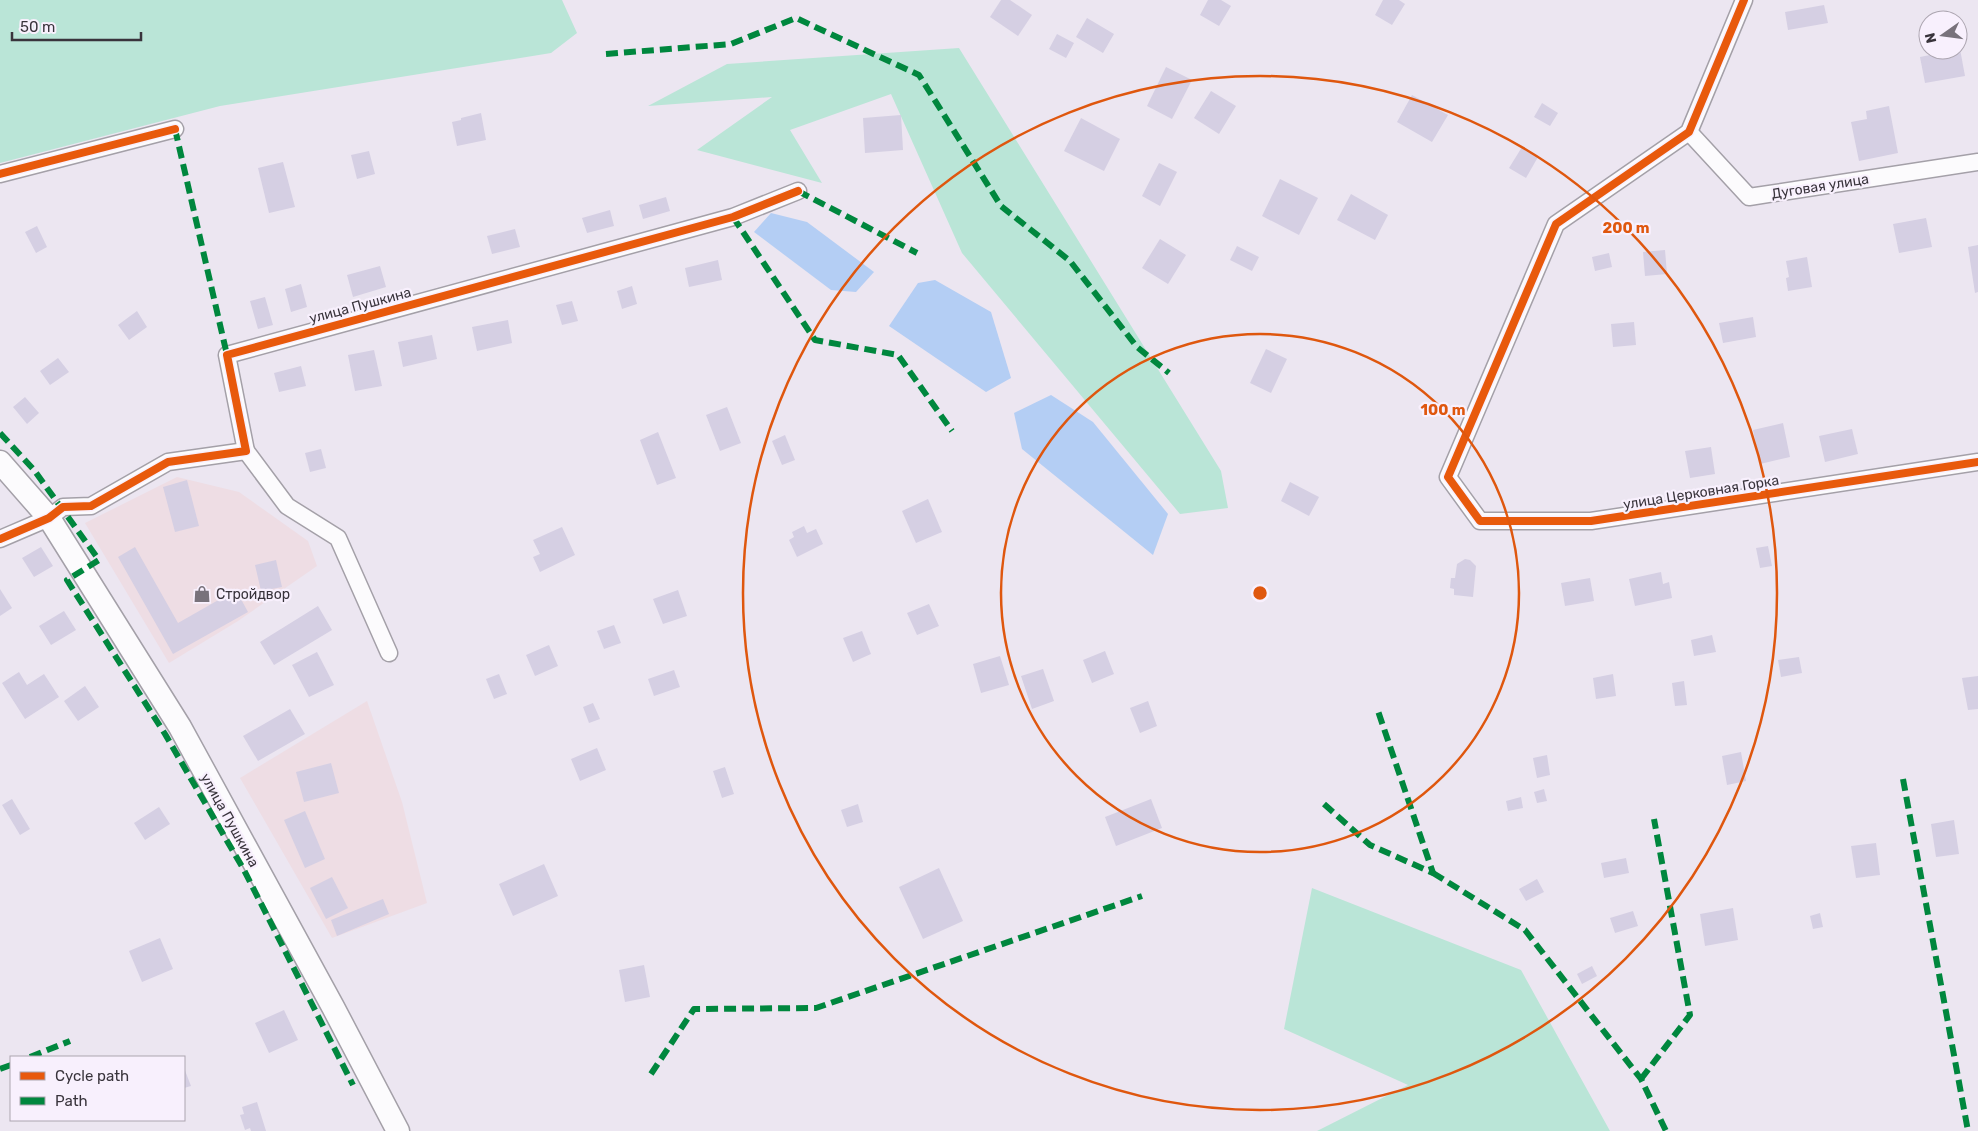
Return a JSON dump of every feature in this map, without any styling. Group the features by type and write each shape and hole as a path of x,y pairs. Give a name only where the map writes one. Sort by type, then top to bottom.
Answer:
{"main road":[{"name":"улица Пушкина","path":"0,462 49,518 180,728 333,1007 398,1131"}],"street":[{"path":"1689,132 1744,0"},
{"path":"0,174 175,129"},
{"name":"Дуговая улица","path":"1689,132 1749,197 1978,162"},
{"name":"улица Церковная Горка","path":"1689,132 1556,224 1448,477 1480,521 1591,522 1978,462"},
{"name":"улица Пушкина","path":"246,451 227,355 733,217 798,191"},
{"path":"0,539 49,518 62,507 91,506 168,462 246,451 287,506 338,538 389,653"}],"shaded area":[{"name":"Стройдвор","path":"177,477 239,492 308,541 317,566 238,621 169,663 85,523"},
{"path":"367,701 402,802 427,903 332,938 240,778"}],"green space":[{"path":"0,0 562,0 577,33 551,53 220,106 0,163"},
{"path":"959,48 1221,471 1228,508 1180,514 962,253 891,94 790,130 822,183 697,150 772,97 648,106 727,64"},
{"path":"1312,888 1521,970 1610,1131 1317,1131 1408,1085 1284,1029"}],"water":[{"path":"771,213 807,222 874,272 856,292 831,290 754,232"},
{"path":"935,280 991,312 1011,378 986,392 889,326 918,283"},
{"path":"1051,395 1093,422 1168,514 1153,555 1022,449 1014,413"}],"building":[{"path":"1001,0 1010,0 1032,15 1018,36 990,17"},
{"path":"1208,0 1221,0 1231,6 1219,26 1200,15"},
{"path":"1383,0 1399,0 1405,4 1392,25 1375,15"},
{"path":"1824,5 1828,23 1788,30 1785,12"},
{"path":"1087,18 1114,34 1103,53 1076,37"},
{"path":"1057,34 1074,43 1066,58 1049,49"},
{"path":"1921,60 1962,60 1965,76 1925,83"},
{"path":"1166,67 1192,80 1172,119 1147,106"},
{"path":"1211,91 1236,106 1219,134 1194,118"},
{"path":"1412,95 1448,115 1432,142 1397,122"},
{"path":"1542,103 1558,113 1550,126 1534,117"},
{"path":"1889,106 1898,153 1859,161 1851,122 1867,119 1866,111"},
{"path":"481,113 486,140 457,146 452,122"},
{"path":"901,115 903,150 865,153 863,118"},
{"path":"1081,118 1120,139 1104,171 1064,151"},
{"path":"1522,147 1538,157 1526,178 1509,168"},
{"path":"369,151 375,174 357,179 351,155"},
{"path":"283,162 295,207 269,213 258,168"},
{"path":"1159,163 1177,172 1160,206 1142,196"},
{"path":"1280,179 1318,198 1299,235 1262,216"},
{"path":"1351,194 1388,215 1375,240 1337,220"},
{"path":"666,197 670,211 643,219 639,205"},
{"path":"610,210 614,226 587,233 582,218"},
{"path":"1926,218 1932,247 1899,253 1893,224"},
{"path":"37,226 47,247 36,253 25,232"},
{"path":"515,229 520,247 492,254 487,236"},
{"path":"1160,239 1186,255 1168,284 1142,268"},
{"path":"1978,245 1978,292 1975,293 1968,247"},
{"path":"1237,246 1259,257 1252,271 1230,260"},
{"path":"1665,250 1667,274 1645,276 1643,252"},
{"path":"1609,253 1612,267 1595,271 1592,257"},
{"path":"1807,257 1812,287 1788,291 1786,278 1789,277 1786,261"},
{"path":"718,260 722,280 689,287 685,268"},
{"path":"380,266 386,287 353,297 347,275"},
{"path":"301,284 307,307 291,312 285,289"},
{"path":"632,286 637,304 622,309 617,291"},
{"path":"265,297 273,325 258,329 250,301"},
{"path":"572,301 578,321 562,325 556,305"},
{"path":"137,311 147,327 129,340 118,325"},
{"path":"1753,317 1756,337 1723,343 1719,323"},
{"path":"508,320 512,343 477,351 472,327"},
{"path":"1634,322 1636,345 1613,347 1611,324"},
{"path":"432,335 437,359 403,367 398,342"},
{"path":"1266,349 1287,359 1271,393 1250,383"},
{"path":"374,350 382,386 355,391 348,355"},
{"path":"58,358 69,372 50,385 40,371"},
{"path":"301,366 306,386 279,392 274,373"},
{"path":"25,397 39,413 27,424 13,407"},
{"path":"727,407 741,443 720,451 706,415"},
{"path":"1783,423 1790,457 1760,464 1753,430"},
{"path":"1852,429 1858,454 1825,462 1819,436"},
{"path":"658,432 676,478 657,485 640,440"},
{"path":"785,435 795,460 782,465 772,441"},
{"path":"1711,447 1715,474 1690,478 1685,451"},
{"path":"321,449 326,468 310,472 305,453"},
{"path":"187,480 199,526 175,532 163,487"},
{"path":"1290,482 1319,497 1309,516 1281,501"},
{"path":"928,499 942,532 916,543 902,511"},
{"path":"804,526 807,533 816,529 823,544 797,557 789,540 794,537 792,532"},
{"path":"562,527 575,555 540,572 533,557 540,554 533,540"},
{"path":"1768,546 1772,566 1760,568 1756,548"},
{"path":"41,547 53,566 34,577 22,558"},
{"path":"135,547 178,623 236,590 248,612 173,654 118,557"},
{"path":"1465,559 1470,560 1476,566 1473,597 1454,595 1454,589 1450,588 1451,578 1455,578 1457,564"},
{"path":"276,560 282,587 261,591 255,565"},
{"path":"1661,572 1663,584 1669,582 1672,598 1635,606 1629,579"},
{"path":"1590,578 1594,601 1565,606 1561,583"},
{"path":"0,589 12,608 0,616"},
{"path":"678,590 687,616 663,624 653,599"},
{"path":"929,604 939,626 917,635 907,613"},
{"path":"318,606 332,630 274,665 260,642"},
{"path":"64,611 76,630 51,645 39,626"},
{"path":"614,625 621,643 604,649 597,631"},
{"path":"862,631 871,654 853,662 843,638"},
{"path":"1712,635 1716,652 1694,656 1691,640"},
{"path":"549,645 558,666 535,676 526,655"},
{"path":"1105,651 1114,674 1092,683 1083,660"},
{"path":"317,652 334,685 309,697 292,665"},
{"path":"1000,656 1009,685 981,693 973,664"},
{"path":"1799,657 1802,673 1781,677 1778,660"},
{"path":"1043,669 1054,701 1032,709 1021,676"},
{"path":"674,670 680,687 654,696 648,679"},
{"path":"19,672 27,685 44,674 59,697 25,719 2,683"},
{"path":"499,674 507,694 494,699 486,679"},
{"path":"1613,674 1616,696 1596,699 1593,678"},
{"path":"1978,676 1978,709 1968,710 1962,678"},
{"path":"1684,681 1687,705 1675,706 1672,683"},
{"path":"85,686 99,707 78,721 64,701"},
{"path":"1148,701 1157,726 1140,733 1130,708"},
{"path":"593,703 600,719 589,723 583,707"},
{"path":"290,709 305,734 258,761 243,736"},
{"path":"597,748 606,770 580,781 571,759"},
{"path":"1741,752 1746,781 1727,785 1722,756"},
{"path":"1547,755 1550,775 1537,778 1533,758"},
{"path":"331,763 339,793 304,802 296,772"},
{"path":"725,767 734,794 722,798 713,771"},
{"path":"1544,789 1547,801 1537,803 1534,792"},
{"path":"1521,797 1523,808 1508,811 1506,801"},
{"path":"12,799 30,829 20,835 2,805"},
{"path":"1151,799 1162,828 1116,846 1105,817"},
{"path":"858,804 863,822 847,827 841,810"},
{"path":"159,807 170,824 145,840 134,823"},
{"path":"305,811 325,859 305,868 284,820"},
{"path":"1954,820 1959,854 1936,857 1931,824"},
{"path":"1876,843 1880,875 1856,878 1851,846"},
{"path":"1626,858 1629,873 1604,878 1601,863"},
{"path":"544,864 558,896 513,916 499,884"},
{"path":"939,868 963,921 923,939 899,887"},
{"path":"332,877 348,908 326,919 310,888"},
{"path":"1537,879 1544,892 1526,901 1519,889"},
{"path":"383,899 389,914 337,936 331,920"},
{"path":"1733,908 1738,940 1705,946 1700,914"},
{"path":"1633,911 1638,926 1615,933 1610,918"},
{"path":"1820,913 1823,927 1813,929 1810,916"},
{"path":"160,938 173,969 142,982 129,951"},
{"path":"644,965 650,997 625,1002 619,970"},
{"path":"1592,966 1597,976 1582,984 1577,974"},
{"path":"284,1010 298,1040 269,1053 255,1023"},
{"path":"185,1071 191,1086 185,1088"},
{"path":"257,1102 266,1131 251,1131 250,1128 245,1130 240,1115 244,1114 242,1107"}],"marked path":[{"path":"606,54 731,44 796,18 919,75 1001,206 1070,261 1137,347 1169,373"},
{"path":"175,129 227,355"},
{"path":"798,191 917,253"},
{"path":"733,217 815,340 898,355 952,431"},
{"path":"0,433 34,470 99,560 67,580 165,734 244,870 353,1085"},
{"path":"1324,804 1370,845 1433,873 1378,711"},
{"path":"1903,779 1968,1131"},
{"path":"1641,1079 1690,1015 1654,819"},
{"path":"1433,873 1525,930 1641,1079 1666,1131"},
{"path":"651,1074 694,1009 816,1008 1142,896"},
{"path":"32,1056 70,1041"},
{"path":"0,1069 10,1065"}],"cycle path":[{"path":"1744,0 1689,132 1556,224 1448,477 1480,521 1591,521 1978,462"},
{"path":"0,174 175,129"},
{"path":"0,539 49,518 63,507 91,506 168,462 246,451 227,355 733,217 798,191"}],"place":[{"name":"Стройдвор","path":"202,594"}]}
